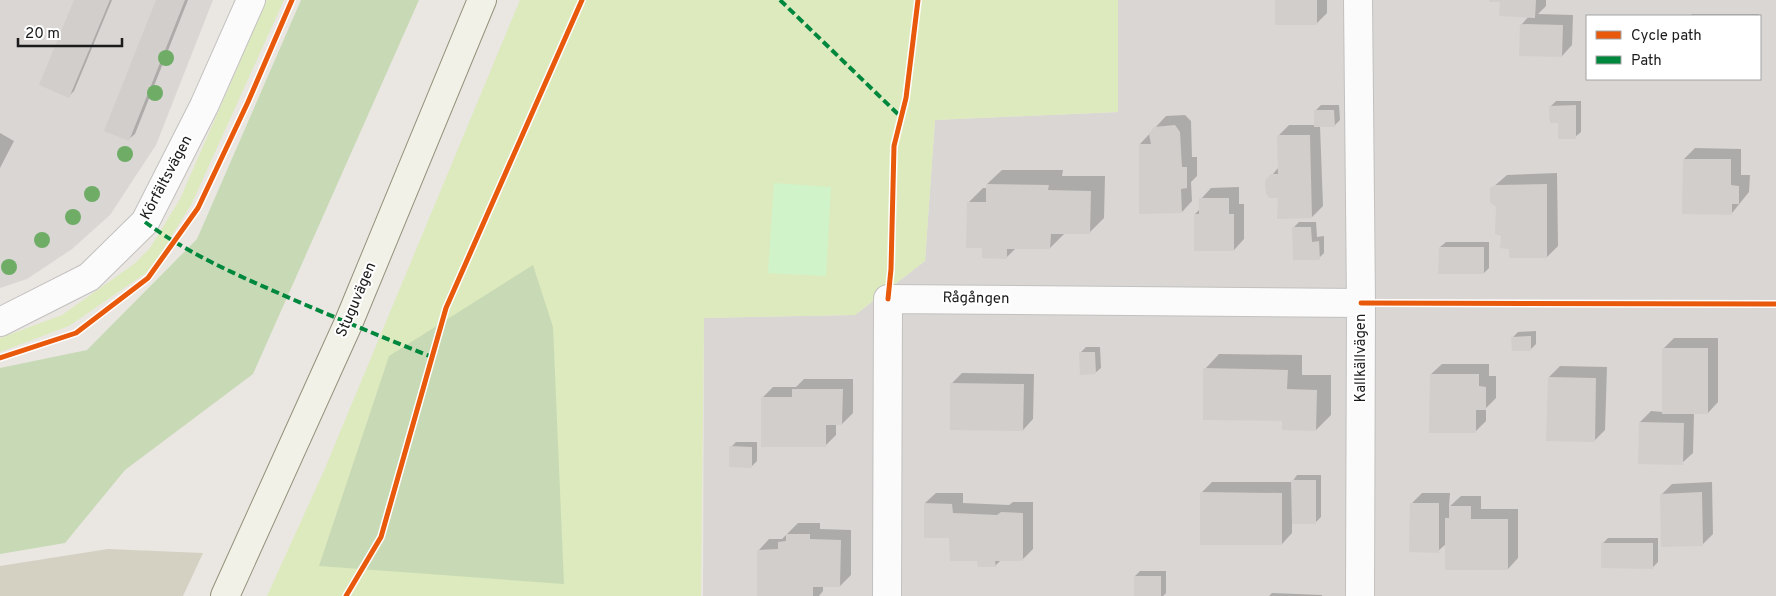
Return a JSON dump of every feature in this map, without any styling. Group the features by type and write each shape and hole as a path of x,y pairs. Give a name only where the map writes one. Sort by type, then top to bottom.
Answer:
{"main road":[{"name":"Stuguvägen","path":"225,596 348,324 482,0"}],"street":[{"name":"Körfältsvägen","path":"0,322 90,277 145,222 204,106 251,0"},
{"name":"Kallkällvägen","path":"1358,0 1361,303 1360,596"},
{"name":"Rågången","path":"887,596 888,299 1361,303"}],"shaded area":[{"path":"0,0 213,0 156,145 110,215 72,249 27,279 0,288"},
{"path":"1118,0 1776,0 1776,596 703,596 704,318 855,315 925,261 935,120 1118,112"},
{"path":"108,549 203,553 183,596 0,596 0,566"}],"green space":[{"path":"267,0 284,0 192,203 160,255 146,273 69,326 0,352 0,338 62,315 134,264 150,248 180,199"},
{"path":"301,0 419,0 253,374 125,470 65,543 0,554 0,368 87,350 197,239"},
{"path":"520,0 1118,0 1118,112 935,120 925,261 855,315 704,318 701,596 267,596 323,473"},
{"path":"774,183 831,187 826,276 768,273"},
{"path":"533,265 553,327 564,584 319,566 389,356"}],"building":[{"path":"74,0 110,0 69,98 39,85"},
{"path":"156,0 185,0 129,141 104,131"},
{"path":"1275,0 1317,0 1317,25 1275,25"},
{"path":"1489,0 1536,0 1535,18 1499,16 1500,2 1489,2"},
{"path":"1520,24 1563,25 1562,57 1519,56"},
{"path":"1576,105 1576,139 1558,139 1558,123 1550,123 1549,106"},
{"path":"1314,110 1334,110 1335,127 1314,127"},
{"path":"1175,125 1180,132 1182,167 1187,167 1187,188 1181,189 1182,213 1139,214 1139,144 1151,144 1149,134 1154,127"},
{"path":"1277,135 1310,135 1312,218 1277,219 1278,198 1269,198 1266,193 1265,181 1271,174 1278,174"},
{"path":"1683,159 1731,159 1731,185 1739,186 1739,204 1732,204 1732,215 1682,214"},
{"path":"986,184 1049,185 1048,190 1091,191 1090,234 1051,234 1050,249 1007,249 1007,259 982,258 982,248 966,248 967,202 986,202"},
{"path":"1547,184 1547,258 1509,258 1509,249 1500,248 1501,236 1495,234 1496,207 1490,202 1490,188 1495,185"},
{"path":"1199,198 1229,198 1229,214 1234,214 1234,251 1194,251 1194,214 1199,214"},
{"path":"1292,227 1311,227 1312,242 1319,241 1320,260 1293,260"},
{"path":"1439,247 1484,247 1484,274 1438,274"},
{"path":"1531,336 1531,351 1512,351 1511,337"},
{"path":"1662,348 1708,348 1708,414 1662,414"},
{"path":"1079,352 1095,352 1096,374 1080,375"},
{"path":"1203,368 1288,370 1287,389 1317,390 1316,431 1282,430 1282,421 1203,420"},
{"path":"1430,374 1479,374 1479,386 1486,387 1486,410 1476,410 1476,433 1429,433"},
{"path":"1548,377 1596,378 1595,442 1546,441"},
{"path":"950,383 1024,384 1023,431 950,430"},
{"path":"792,389 843,389 842,425 826,425 826,447 761,447 761,397 792,397"},
{"path":"1639,422 1684,423 1683,465 1638,464"},
{"path":"729,446 752,447 752,468 729,467"},
{"path":"1291,480 1316,480 1316,524 1292,524"},
{"path":"1200,492 1282,493 1282,545 1200,545"},
{"path":"1702,492 1703,546 1661,547 1660,494"},
{"path":"924,503 952,504 953,513 997,515 1001,512 1023,513 1023,561 995,561 996,567 978,567 977,561 950,561 949,538 924,538"},
{"path":"1410,503 1439,503 1439,553 1409,552"},
{"path":"1449,506 1471,506 1471,519 1508,519 1508,570 1445,570 1445,518 1449,518"},
{"path":"786,534 810,534 810,539 841,540 840,587 813,587 813,596 757,596 757,550 778,549 778,542 786,541"},
{"path":"1601,543 1653,543 1653,569 1601,568"},
{"path":"1134,576 1161,576 1161,596 1134,596"}],"marked path":[{"path":"780,0 901,117"},
{"path":"145,222 176,243 225,269 315,309 432,357"}],"cycle path":[{"path":"0,358 76,333 148,278 198,208 248,102 292,0"},
{"path":"346,596 381,537 446,308 582,0"},
{"path":"888,299 891,269 894,146 906,98 918,0"},
{"path":"1361,303 1776,304"}]}
